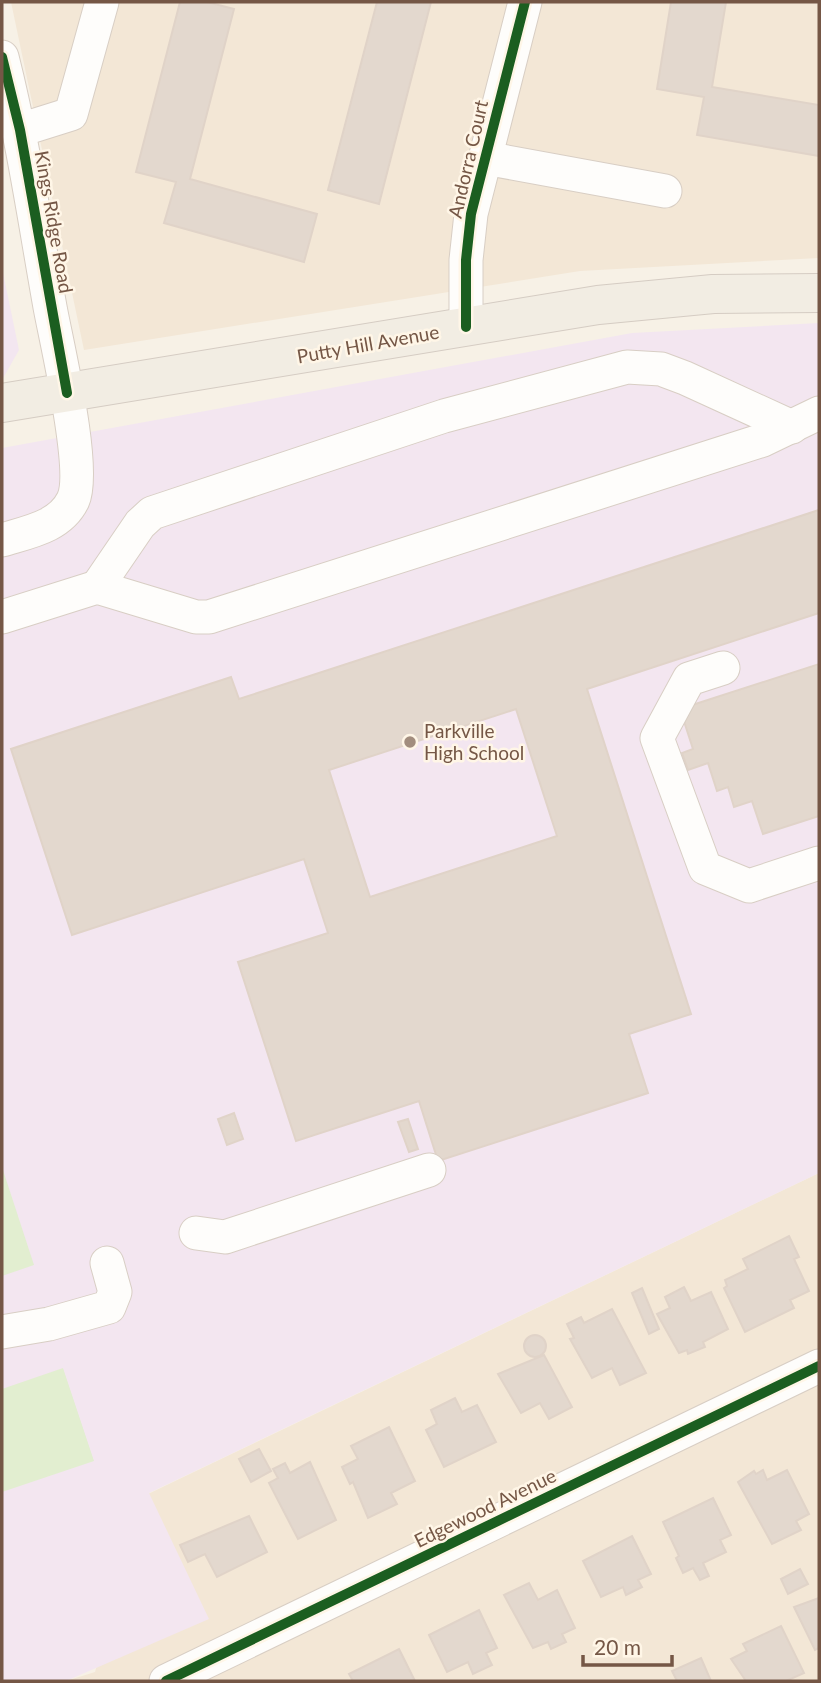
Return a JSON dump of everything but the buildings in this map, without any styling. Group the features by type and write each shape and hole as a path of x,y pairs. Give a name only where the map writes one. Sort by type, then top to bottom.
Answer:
{"main road":[{"name":"Putty Hill Avenue","path":"2,403 653,298 713,294 819,293"}],"street":[{"path":"20,130 71,114 102,2"},
{"name":"Andorra Court","path":"466,327 466,260 471,214 525,2"},
{"name":"Kings Ridge Road","path":"2,57 20,130 67,393 78,480 72,503 48,525 2,540"},
{"path":"485,158 665,191"},
{"path":"97,587 140,524 152,513 444,416 627,366 641,366 673,373 805,420"},
{"path":"2,617 97,587 196,617 209,617 763,440 805,420"},
{"path":"723,668 690,679 657,738 705,867 749,886 819,863"},
{"path":"196,1233 225,1237 429,1170"},
{"path":"2,1332 48,1324 109,1307 115,1292 107,1263"},
{"name":"Edgewood Avenue","path":"166,1681 819,1366"}],"shaded area":[{"path":"11,2 819,2 819,258 580,271 84,350"},
{"path":"2,268 19,350 2,380"},
{"name":"Parkville High School","path":"819,323 819,1173 149,1493 209,1619 66,1681 2,1681 2,448 632,333"},
{"path":"819,1173 819,1681 66,1681 95,1672 148,1494"}],"green space":[{"path":"2,1167 34,1265 2,1276"},
{"path":"63,1368 94,1461 2,1492 2,1389"}],"cycle path":[{"path":"466,327 466,260 471,214 525,2"},
{"path":"2,57 20,130 67,393"},
{"path":"166,1681 819,1366"}],"place":[{"name":"Parkville High School","path":"410,742"}]}
